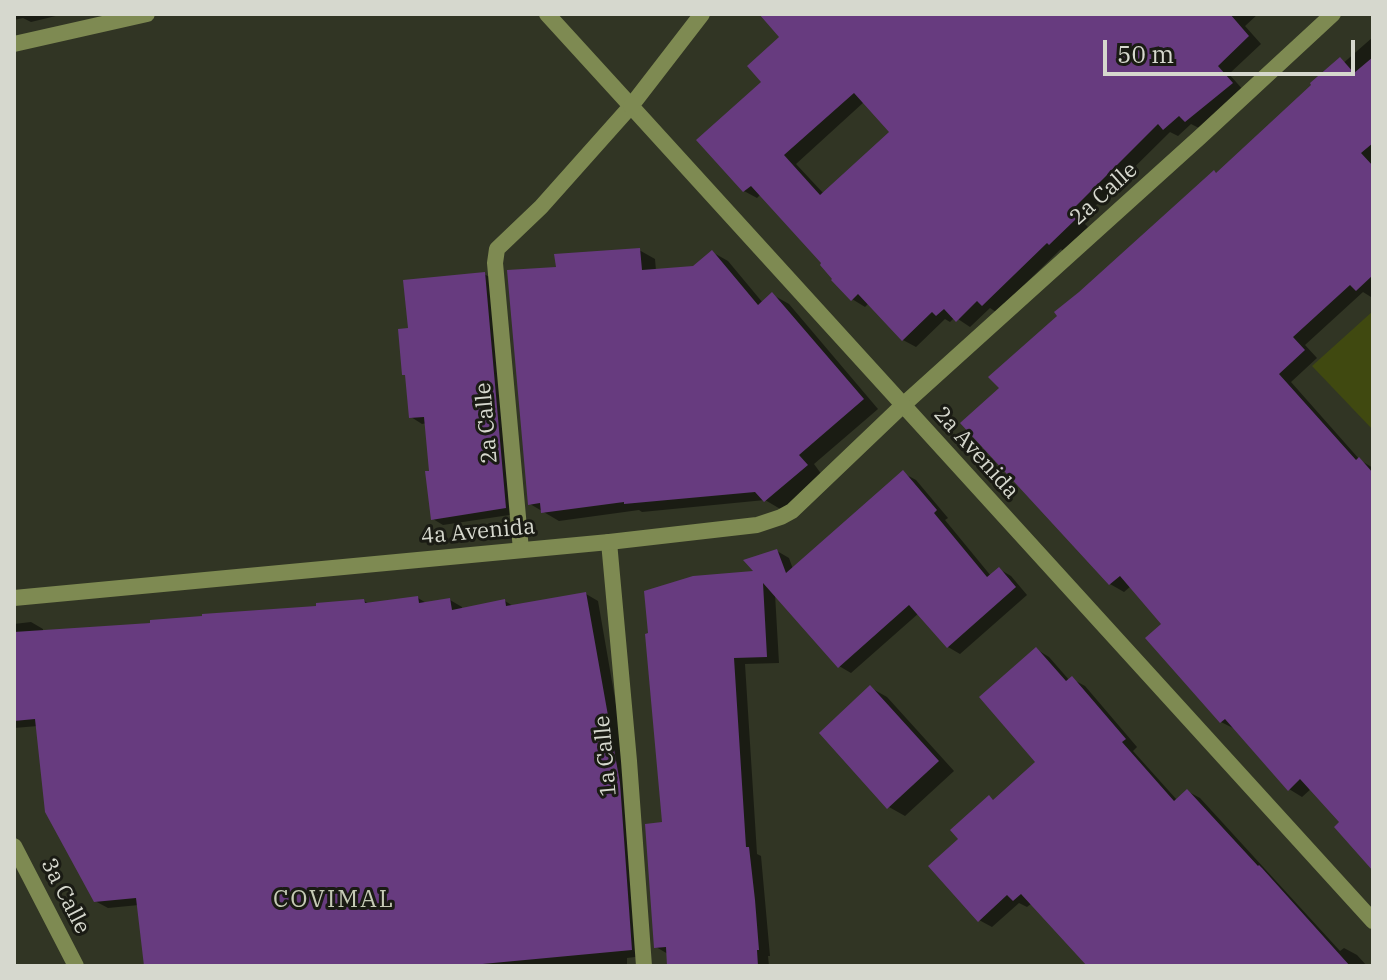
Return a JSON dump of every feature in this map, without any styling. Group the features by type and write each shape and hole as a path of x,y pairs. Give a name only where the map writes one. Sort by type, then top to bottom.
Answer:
{"street":[{"path":"14,44 147,14"},
{"name":"2a Avenida","path":"547,14 1373,921"},
{"name":"2a Calle","path":"521,550 495,263 497,249 541,207 631,106 702,14"},
{"name":"2a Calle","path":"902,406 1333,14"},
{"name":"4a Avenida","path":"14,598 745,527 792,511 902,406"},
{"name":"1a Calle","path":"609,542 644,966"},
{"name":"3a Calle","path":"14,846 76,966"}],"green space":[{"path":"1373,311 1373,430 1312,366"}],"building":[{"path":"759,14 1230,14 1249,36 1218,66 1233,83 1185,122 1179,116 1163,130 1158,124 1070,212 1076,219 982,306 977,301 956,322 944,309 936,316 932,312 902,341 858,294 851,301 751,186 743,192 696,140 761,82 747,66 779,37","holes":["854,93 889,132 820,195 784,155"]},
{"path":"1340,57 1354,73 1373,57 1373,143 1361,153 1373,166 1373,275 1356,291 1350,285 1293,337 1305,350 1279,374 1356,460 1359,457 1373,473 1373,871 1334,827 1339,822 1300,779 1288,791 1225,719 1220,723 1145,638 1161,624 1120,576 1109,585 960,423 999,388 988,377 1057,316 1054,312 1214,170 1216,173"},
{"path":"640,248 642,270 693,266 712,250 758,305 772,292 864,399 799,455 808,465 764,502 755,492 624,502 541,513 540,503 528,505 507,270 556,267 554,254"},
{"path":"485,272 506,508 431,520 425,471 429,471 424,417 409,418 405,375 402,375 398,329 408,328 403,280"},
{"path":"903,470 987,577 999,567 1016,587 947,648 909,605 838,668 763,583 767,657 734,658 746,847 749,847 755,900 758,966 667,966 666,947 654,948 645,824 662,822 644,591 693,576 753,571 743,560 777,549 786,573"},
{"path":"586,592 620,783 632,950 461,966 144,966 136,898 94,902 45,812 35,719 14,721 14,632 150,623 150,620 202,614 316,606 316,603 364,599 365,603 418,596 419,603 450,598 452,610 505,599 506,606"},
{"path":"1036,647 1066,681 1072,676 1126,739 1122,742 1174,801 1187,789 1350,966 1087,966 1021,894 1013,901 1007,895 978,922 928,866 958,839 950,830 989,795 993,800 1035,762 979,697"},
{"path":"870,685 939,761 887,809 819,733"}],"district":[{"name":"COVIMAL","path":"334,900"}]}
